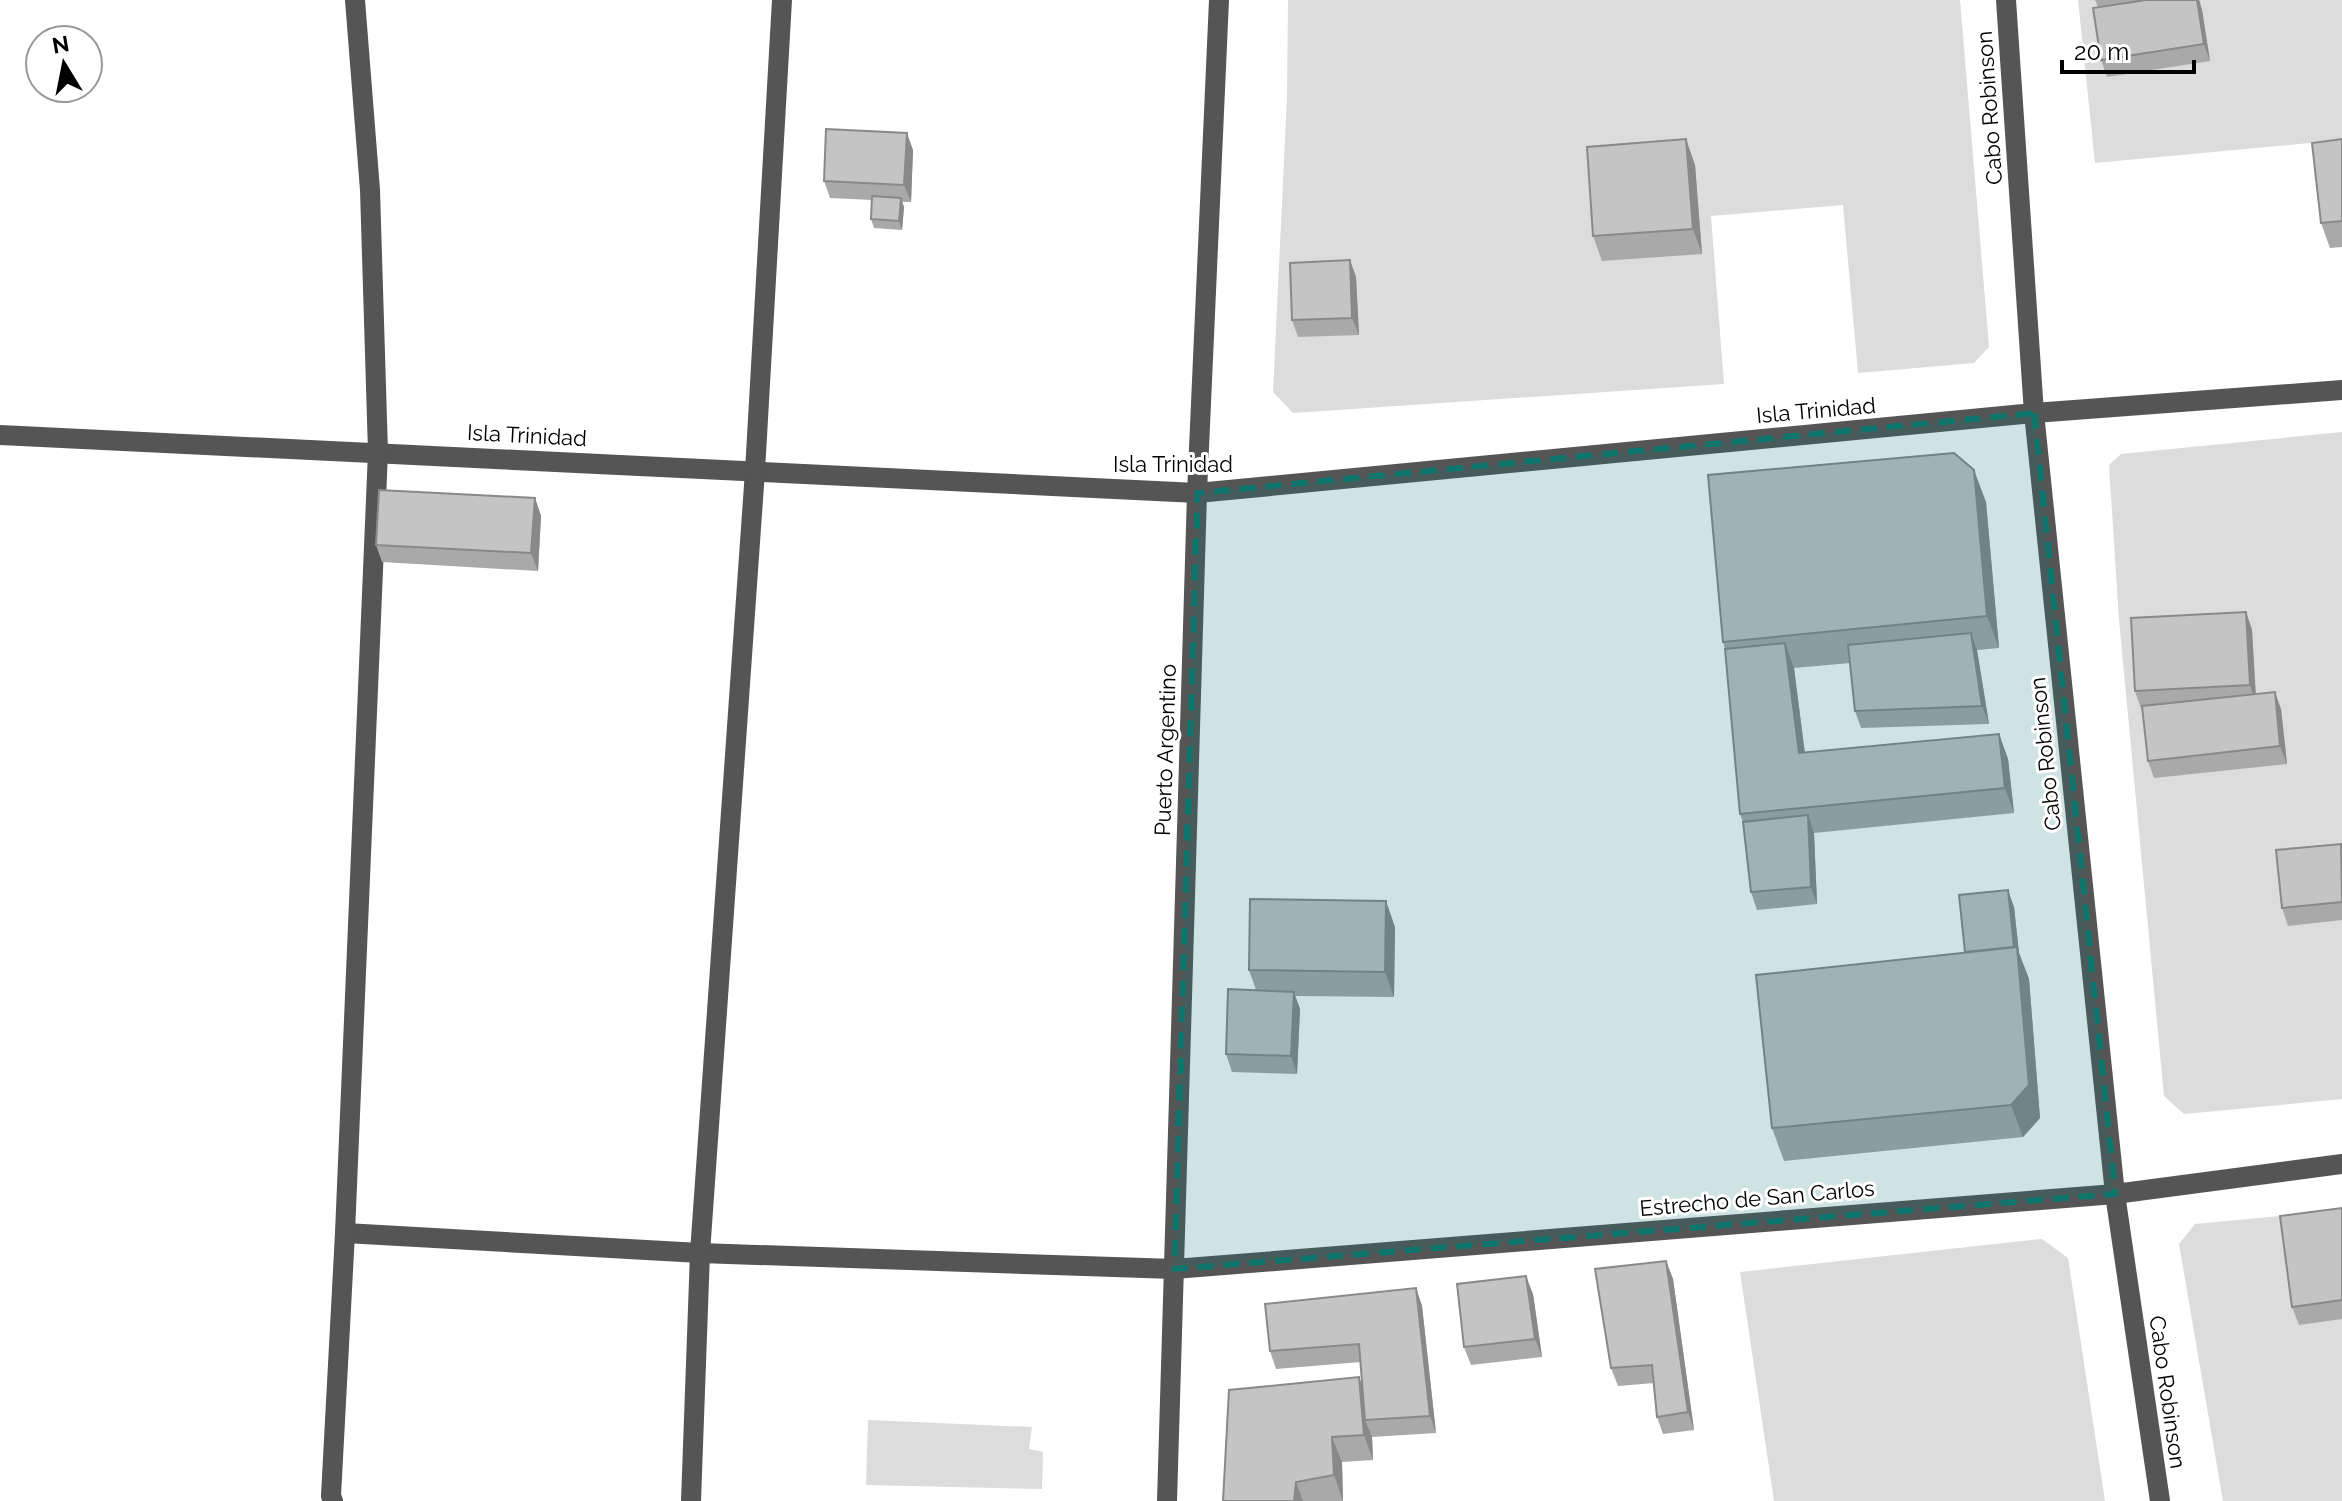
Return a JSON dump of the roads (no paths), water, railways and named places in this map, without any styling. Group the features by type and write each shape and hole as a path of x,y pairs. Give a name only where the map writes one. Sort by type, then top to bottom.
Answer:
{"street":[{"path":"333,1501 378,452 370,190 355,0"},
{"path":"691,1501 700,1253 755,471 782,0"},
{"name":"Puerto Argentino","path":"1167,1501 1197,493 1219,0"},
{"name":"Cabo Robinson","path":"2006,0 2034,413 2115,1194 2160,1501"},
{"name":"Isla Trinidad","path":"0,435 1197,493 2034,413 2342,390"},
{"name":"Estrecho de San Carlos","path":"345,1233 700,1253 1174,1269 2115,1194 2342,1164"}]}
